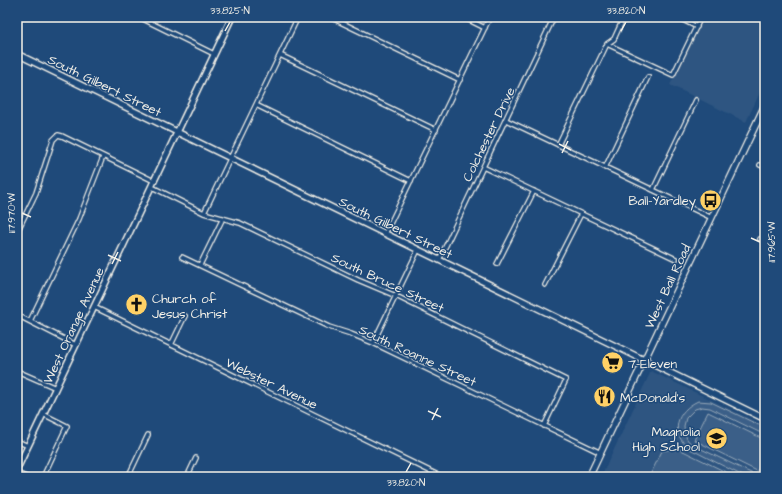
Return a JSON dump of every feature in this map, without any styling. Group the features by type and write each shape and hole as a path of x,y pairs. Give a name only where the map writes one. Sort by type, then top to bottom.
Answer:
{"main road":[{"name":"West Ball Road","path":"589,477 765,105"}],"street":[{"path":"139,17 214,54"},
{"name":"West Orange Avenue","path":"17,469 232,17"},
{"path":"204,213 298,17"},
{"path":"330,17 460,80"},
{"path":"463,17 485,28"},
{"path":"385,234 490,17"},
{"name":"Colchester Drive","path":"439,260 554,17"},
{"path":"558,145 607,44 614,39 624,17"},
{"path":"677,17 697,26"},
{"path":"607,44 673,75 701,17"},
{"name":"South Gilbert Street","path":"17,54 765,419"},
{"path":"280,55 436,130"},
{"path":"605,168 648,77"},
{"path":"653,190 696,100"},
{"path":"256,105 411,181"},
{"path":"506,120 712,218"},
{"path":"17,232 36,192 53,140 58,135 154,182"},
{"path":"30,321 79,219 103,156"},
{"path":"760,165 765,167"},
{"path":"483,167 676,259"},
{"name":"South Bruce Street","path":"152,187 204,213 240,223 358,280 396,296 566,380 544,426"},
{"path":"497,264 534,191"},
{"path":"545,285 580,214"},
{"path":"200,265 223,218"},
{"path":"760,239 765,241"},
{"path":"373,343 418,250"},
{"name":"South Roanne Street","path":"182,257 328,327 373,343 601,453"},
{"name":"Webster Avenue","path":"94,308 442,477"},
{"path":"17,315 76,345"},
{"path":"171,345 184,316"},
{"path":"17,371 56,388"},
{"path":"42,477 67,426 44,414"},
{"path":"128,477 148,435"},
{"path":"17,441 28,446"},
{"path":"187,477 196,458"},
{"path":"17,473 26,477"}],"shaded area":[{"path":"704,17 765,17 765,82 746,122 670,85"},
{"path":"651,371 765,426 765,477 601,477"},
{"path":"698,401 711,402 765,428 765,435 710,408 702,407 695,409 686,418 684,426 685,434 691,444 753,474 765,475 765,477 745,477 690,449 683,443 679,436 678,429 680,416 690,405"},
{"path":"708,412 765,440 765,455 757,471 694,440"},
{"path":"677,448 736,477 649,477 662,451"}],"place":[{"name":"Ball-Yardley","path":"711,200"},
{"name":"Church of Jesus Christ","path":"136,305"},
{"name":"7-Eleven","path":"613,363"},
{"name":"McDonald's","path":"605,397"},
{"name":"Magnolia High School","path":"716,438"}]}
